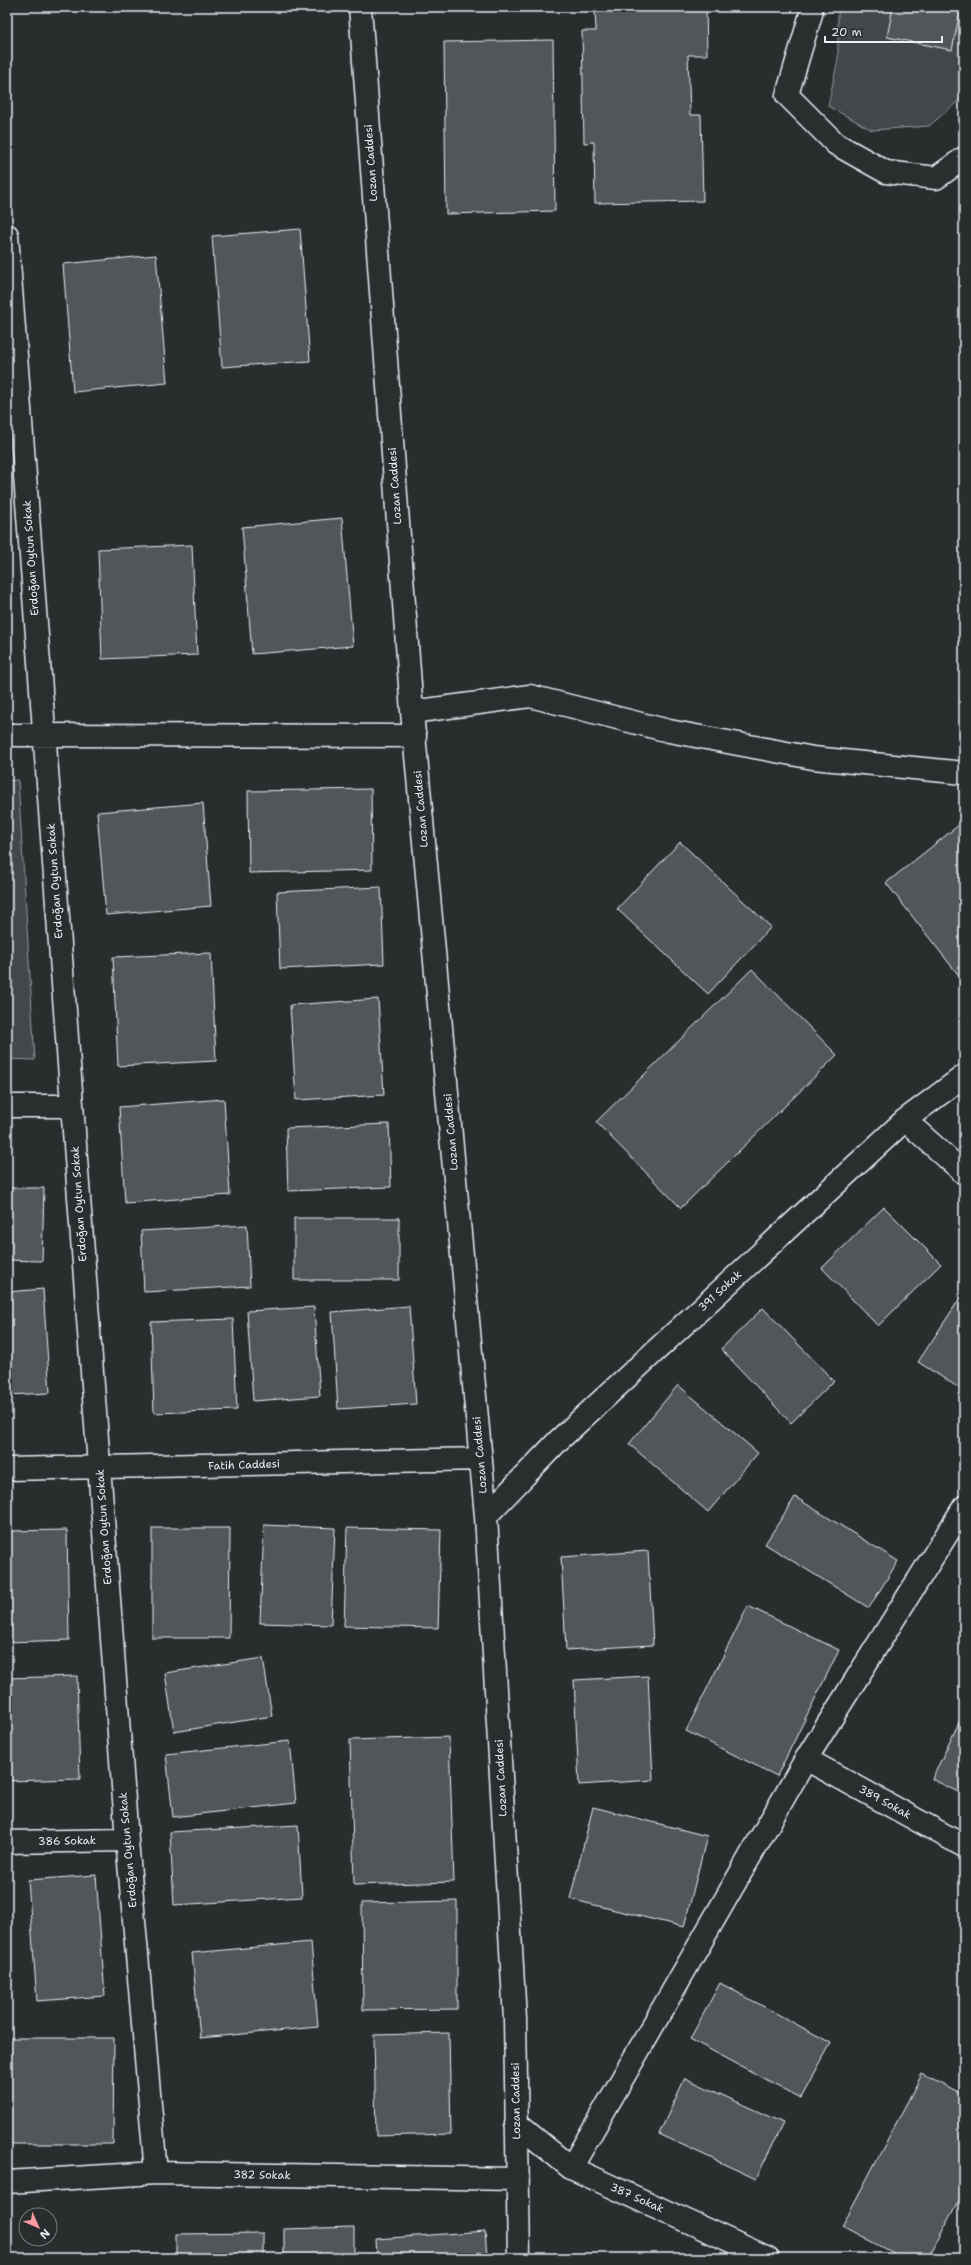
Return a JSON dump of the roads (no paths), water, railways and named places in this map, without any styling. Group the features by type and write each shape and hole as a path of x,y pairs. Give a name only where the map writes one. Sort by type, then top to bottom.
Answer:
{"street":[{"name":"Lozan Caddesi","path":"360,7 412,712 486,1516 515,2018 519,2258"},
{"path":"811,7 811,14 787,95 836,144 886,172 936,178 964,158"},
{"name":"Erdoğan Oytun Sokak","path":"7,235 12,368 44,735 127,1840 156,2174"},
{"path":"412,712 530,696 669,731 813,758 964,773"},
{"path":"7,735 415,736"},
{"name":"391 Sokak","path":"486,1516 559,1440 906,1120 964,1076"},
{"path":"7,1106 72,1106"},
{"path":"906,1120 964,1173"},
{"name":"Fatih Caddesi","path":"7,1469 99,1469 481,1458"},
{"path":"571,2168 806,1759 964,1507"},
{"name":"389 Sokak","path":"806,1759 964,1846"},
{"name":"386 Sokak","path":"7,1842 127,1840"},
{"name":"387 Sokak","path":"516,2123 571,2168 768,2258"},
{"name":"382 Sokak","path":"7,2182 156,2174 517,2179"}]}
